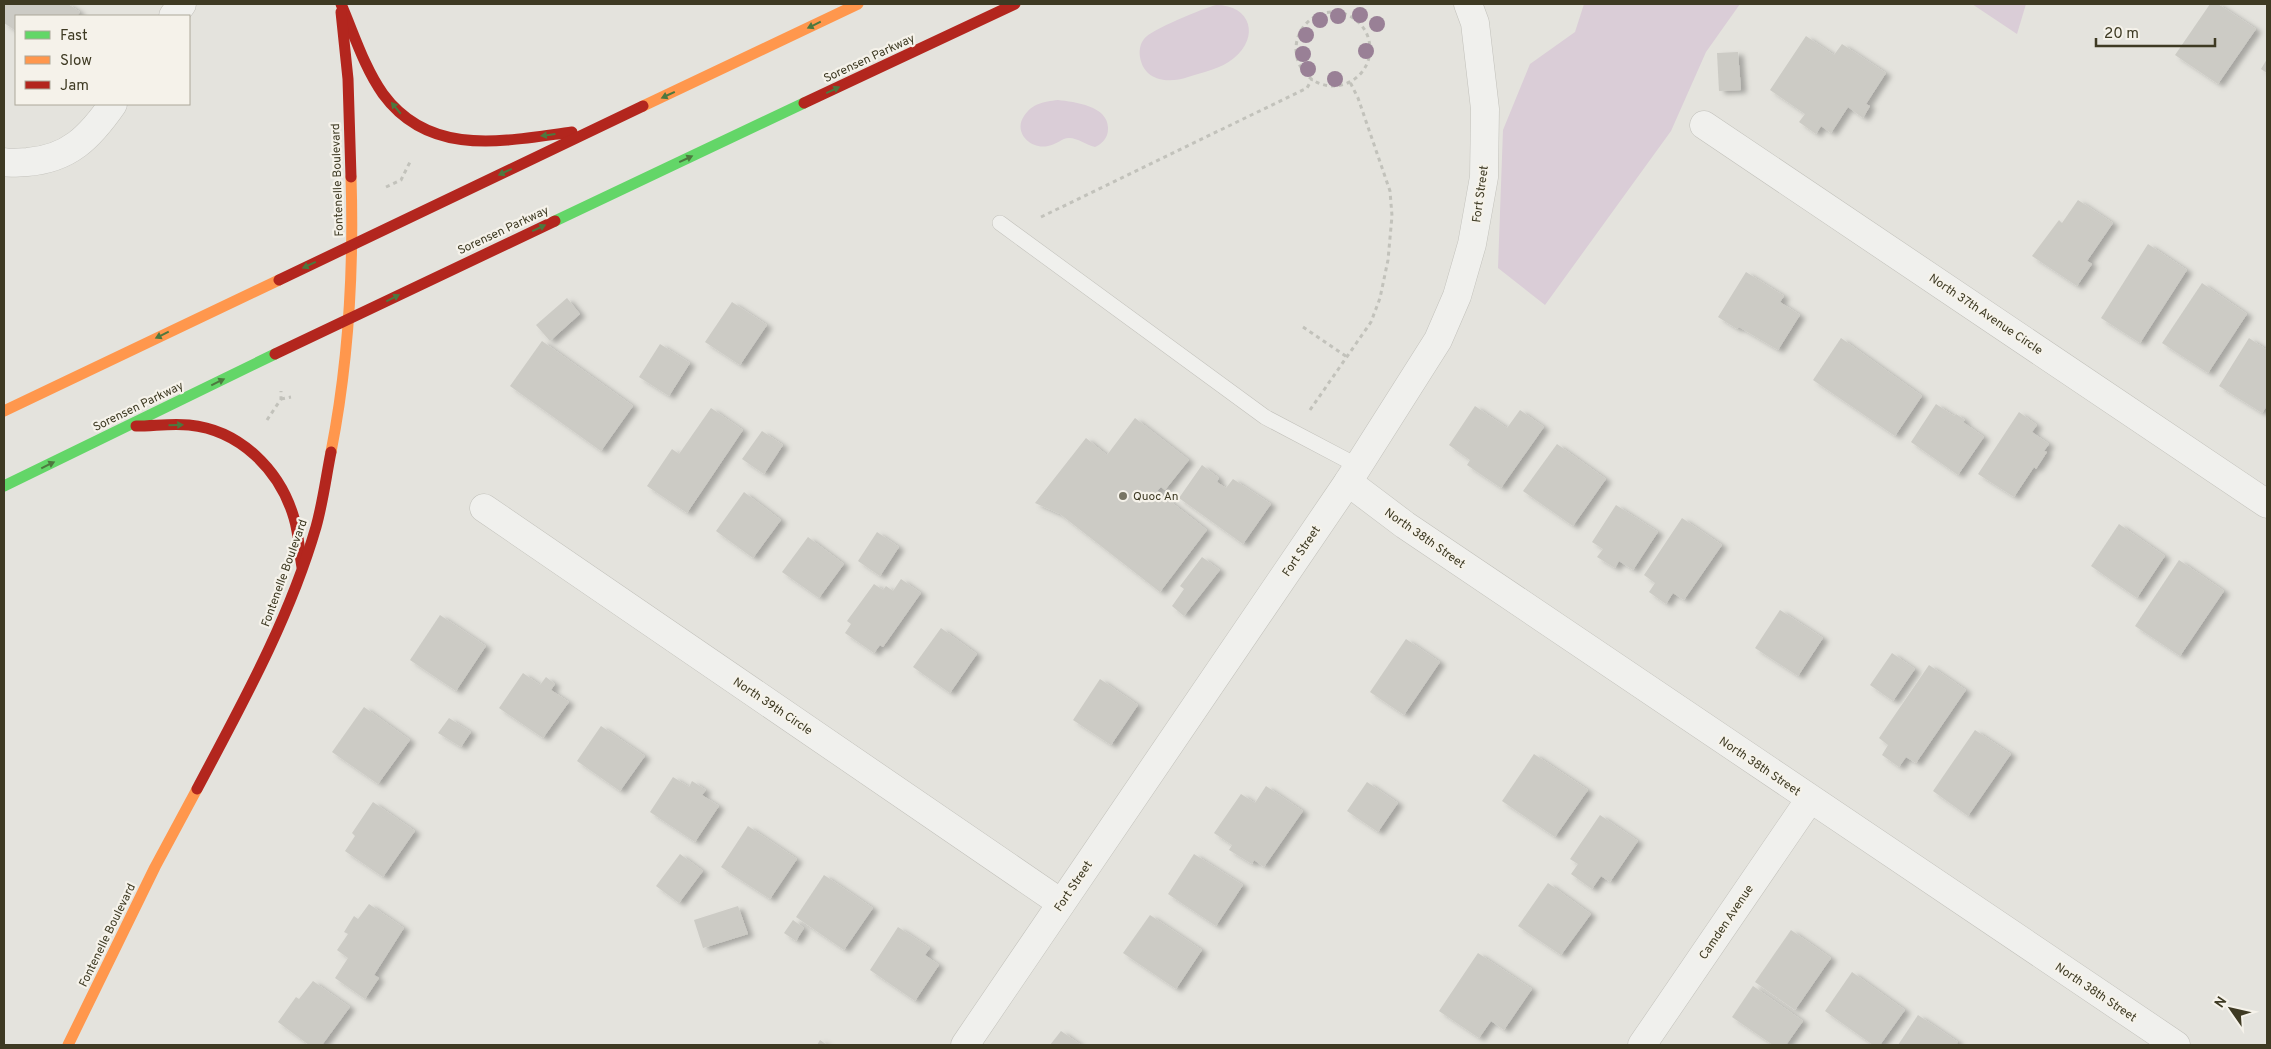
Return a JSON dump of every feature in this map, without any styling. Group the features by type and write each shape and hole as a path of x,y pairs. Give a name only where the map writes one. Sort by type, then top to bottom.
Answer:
{"main road":[{"path":"340,4 383,93 406,120 425,132 452,140 485,142 596,129"},
{"name":"Fontenelle Boulevard","path":"68,1045 155,867 261,669 285,614 316,526 342,396 353,244 348,79 340,4"},
{"path":"4,411 858,4"},
{"name":"Sorensen Parkway","path":"4,486 412,288 1015,4"},
{"path":"127,427 190,425 219,431 239,441 265,464 282,490 294,517 302,567"}],"street":[{"path":"174,15 182,4"},
{"name":"Fort Street","path":"965,1045 1353,474 1438,340 1457,296 1472,244 1484,177 1485,109 1475,23 1468,4"},
{"path":"4,162 38,161 57,156 75,146 96,128 112,105"},
{"name":"North 37th Avenue Circle","path":"1704,125 2267,504"},
{"name":"North 38th Street","path":"1353,474 1405,525 2176,1045"},
{"name":"North 39th Circle","path":"484,508 1061,903"},
{"name":"Camden Avenue","path":"1642,1045 1810,799"}],"lane":[{"path":"1000,223 1265,417 1353,474"}],"path":[{"path":"1330,12 1354,17 1369,36 1371,49 1369,61 1364,72 1350,82 1343,85 1330,86 1312,79 1300,67 1296,43 1300,31 1318,15 1330,12"},
{"path":"1000,223 1045,217 1307,88 1312,79"},
{"path":"1292,433 1348,357 1371,322 1380,298 1388,260 1392,216 1390,191 1358,98 1350,82"},
{"path":"383,188 401,180 412,158"},
{"path":"1303,327 1348,357"},
{"path":"282,399 291,396"}],"shaded area":[{"path":"1584,4 1740,4 1706,52 1671,131 1545,305 1498,268 1503,130 1530,64 1575,32"},
{"path":"1972,4 2026,4 2017,34"},
{"path":"1216,5 1228,6 1237,10 1244,16 1248,24 1247,41 1234,58 1218,68 1180,79 1158,79 1146,71 1142,65 1140,50 1144,39 1148,35 1166,25"},
{"path":"1058,100 1082,104 1097,110 1103,115 1107,121 1108,129 1104,140 1095,147 1069,138 1041,147 1025,138 1022,134 1021,122 1027,112 1035,106"}],"building":[{"path":"4,4 68,4 80,12 78,15 15,15 15,30 4,23"},
{"path":"2210,4 2218,4 2256,29 2218,84 2175,55"},
{"path":"1806,36 1834,55 1842,44 1886,73 1866,104 1870,106 1863,118 1848,107 1831,133 1821,126 1816,134 1799,122 1805,114 1770,90"},
{"path":"1738,52 1741,90 1719,91 1717,53"},
{"path":"2267,59 2267,73 2261,69"},
{"path":"2078,200 2113,223 2087,261 2092,264 2077,286 2032,256 2059,220 2062,223"},
{"path":"2148,244 2187,270 2140,343 2101,318"},
{"path":"1746,272 1784,296 1780,302 1800,315 1778,350 1718,317"},
{"path":"2202,283 2247,314 2208,373 2162,343"},
{"path":"567,298 580,314 550,341 536,325"},
{"path":"732,302 767,325 740,365 705,342"},
{"path":"1841,338 1922,396 1895,436 1813,380"},
{"path":"2249,338 2267,350 2267,406 2262,413 2219,386"},
{"path":"542,341 633,406 601,451 510,386"},
{"path":"660,344 690,363 669,396 639,377"},
{"path":"1936,404 1954,416 1956,414 1965,420 1963,422 1984,437 1958,475 1911,442"},
{"path":"1475,406 1507,428 1520,410 1544,427 1501,488 1467,465 1470,460 1449,445"},
{"path":"711,408 743,430 687,513 647,486 672,449 679,454"},
{"path":"2019,412 2037,425 2032,432 2049,444 2044,451 2047,452 2036,469 2034,467 2014,497 1978,474"},
{"path":"1135,418 1189,460 1165,490 1161,487 1157,491 1207,530 1160,592 1060,514 1035,503 1086,438 1107,455"},
{"path":"762,431 783,445 764,474 742,459"},
{"path":"1557,444 1606,479 1573,526 1523,491"},
{"path":"1202,465 1219,478 1217,482 1226,488 1233,479 1271,504 1243,544 1179,498"},
{"path":"744,492 781,520 753,558 716,531"},
{"path":"1616,505 1658,532 1633,570 1619,561 1615,568 1597,557 1603,549 1592,542"},
{"path":"1682,518 1722,545 1684,600 1673,593 1666,604 1649,592 1655,583 1644,575"},
{"path":"2119,524 2165,556 2137,598 2091,566"},
{"path":"877,532 899,547 880,576 858,561"},
{"path":"808,537 844,564 819,598 782,572"},
{"path":"1202,557 1220,570 1184,616 1172,606 1184,589 1180,586"},
{"path":"2179,560 2224,591 2180,656 2135,626"},
{"path":"901,579 921,593 883,647 880,645 874,653 845,633 851,624 847,621 874,584 883,590 886,586 893,591"},
{"path":"1780,610 1823,638 1798,676 1755,648"},
{"path":"440,615 486,646 456,691 410,660"},
{"path":"941,628 977,654 950,693 913,667"},
{"path":"1406,639 1440,662 1404,715 1370,692"},
{"path":"1892,653 1915,669 1893,701 1870,685"},
{"path":"1929,665 1966,690 1916,763 1906,757 1899,767 1882,755 1888,745 1879,738"},
{"path":"523,673 540,685 546,677 555,684 551,690 569,702 543,738 499,708"},
{"path":"1100,679 1138,705 1111,745 1073,720"},
{"path":"364,707 410,740 378,784 332,752"},
{"path":"449,718 471,732 461,747 438,733"},
{"path":"601,726 645,756 620,791 577,761"},
{"path":"1975,730 2011,754 1968,816 1933,791"},
{"path":"1534,754 1588,790 1555,837 1502,801"},
{"path":"673,777 689,787 692,781 706,790 702,795 719,806 695,842 650,812"},
{"path":"1367,782 1398,803 1378,832 1347,811"},
{"path":"1266,786 1303,811 1264,867 1254,860 1252,864 1229,850 1232,845 1214,833 1241,794 1255,803"},
{"path":"373,802 415,831 383,877 345,851 355,836 352,833"},
{"path":"1600,815 1638,841 1610,882 1601,876 1592,889 1571,874 1578,864 1570,859"},
{"path":"748,826 797,859 770,899 721,867"},
{"path":"680,854 703,871 679,903 656,886"},
{"path":"1194,854 1243,885 1216,926 1168,894"},
{"path":"824,875 873,908 844,950 796,917"},
{"path":"1548,883 1591,914 1561,955 1518,926"},
{"path":"369,904 404,928 374,975 379,978 365,999 335,978 348,958 337,950 348,934 344,932 354,916 358,919"},
{"path":"738,906 748,934 703,948 694,920"},
{"path":"1150,915 1202,950 1176,989 1123,953"},
{"path":"793,920 804,928 796,941 784,933"},
{"path":"898,927 930,948 925,955 939,965 915,1001 870,970"},
{"path":"1791,930 1831,958 1795,1010 1755,982"},
{"path":"1478,953 1532,989 1504,1030 1491,1021 1479,1038 1439,1011"},
{"path":"1852,972 1905,1010 1880,1045 1873,1045 1825,1011"},
{"path":"313,981 350,1007 322,1045 309,1045 278,1022 296,997 299,999"},
{"path":"1753,986 1803,1021 1786,1045 1773,1045 1732,1017"},
{"path":"1918,1015 1958,1042 1956,1045 1898,1045"},
{"path":"1061,1031 1081,1045 1050,1045"},
{"path":"820,1040 827,1045 817,1045"}],"traffic: fast":[{"path":"555,221 804,103"},
{"path":"4,486 275,354"}],"traffic: slow":[{"path":"643,106 858,4"},
{"path":"331,452 342,383 349,315 352,247 351,177"},
{"path":"4,411 279,280"},
{"path":"68,1045 155,867 197,789"}],"traffic: jam":[{"path":"341,4 376,84 402,114 423,128 446,137 495,141 572,132"},
{"path":"804,103 1015,4"},
{"path":"341,12 348,79 351,177"},
{"path":"279,280 643,106"},
{"path":"275,354 555,221"},
{"path":"136,426 183,424 208,428 241,444 255,455 268,469 288,500 296,524 302,567"},
{"path":"197,789 263,661 292,595 316,527 331,452"}],"place":[{"name":"Quoc An","path":"1123,496"}]}
